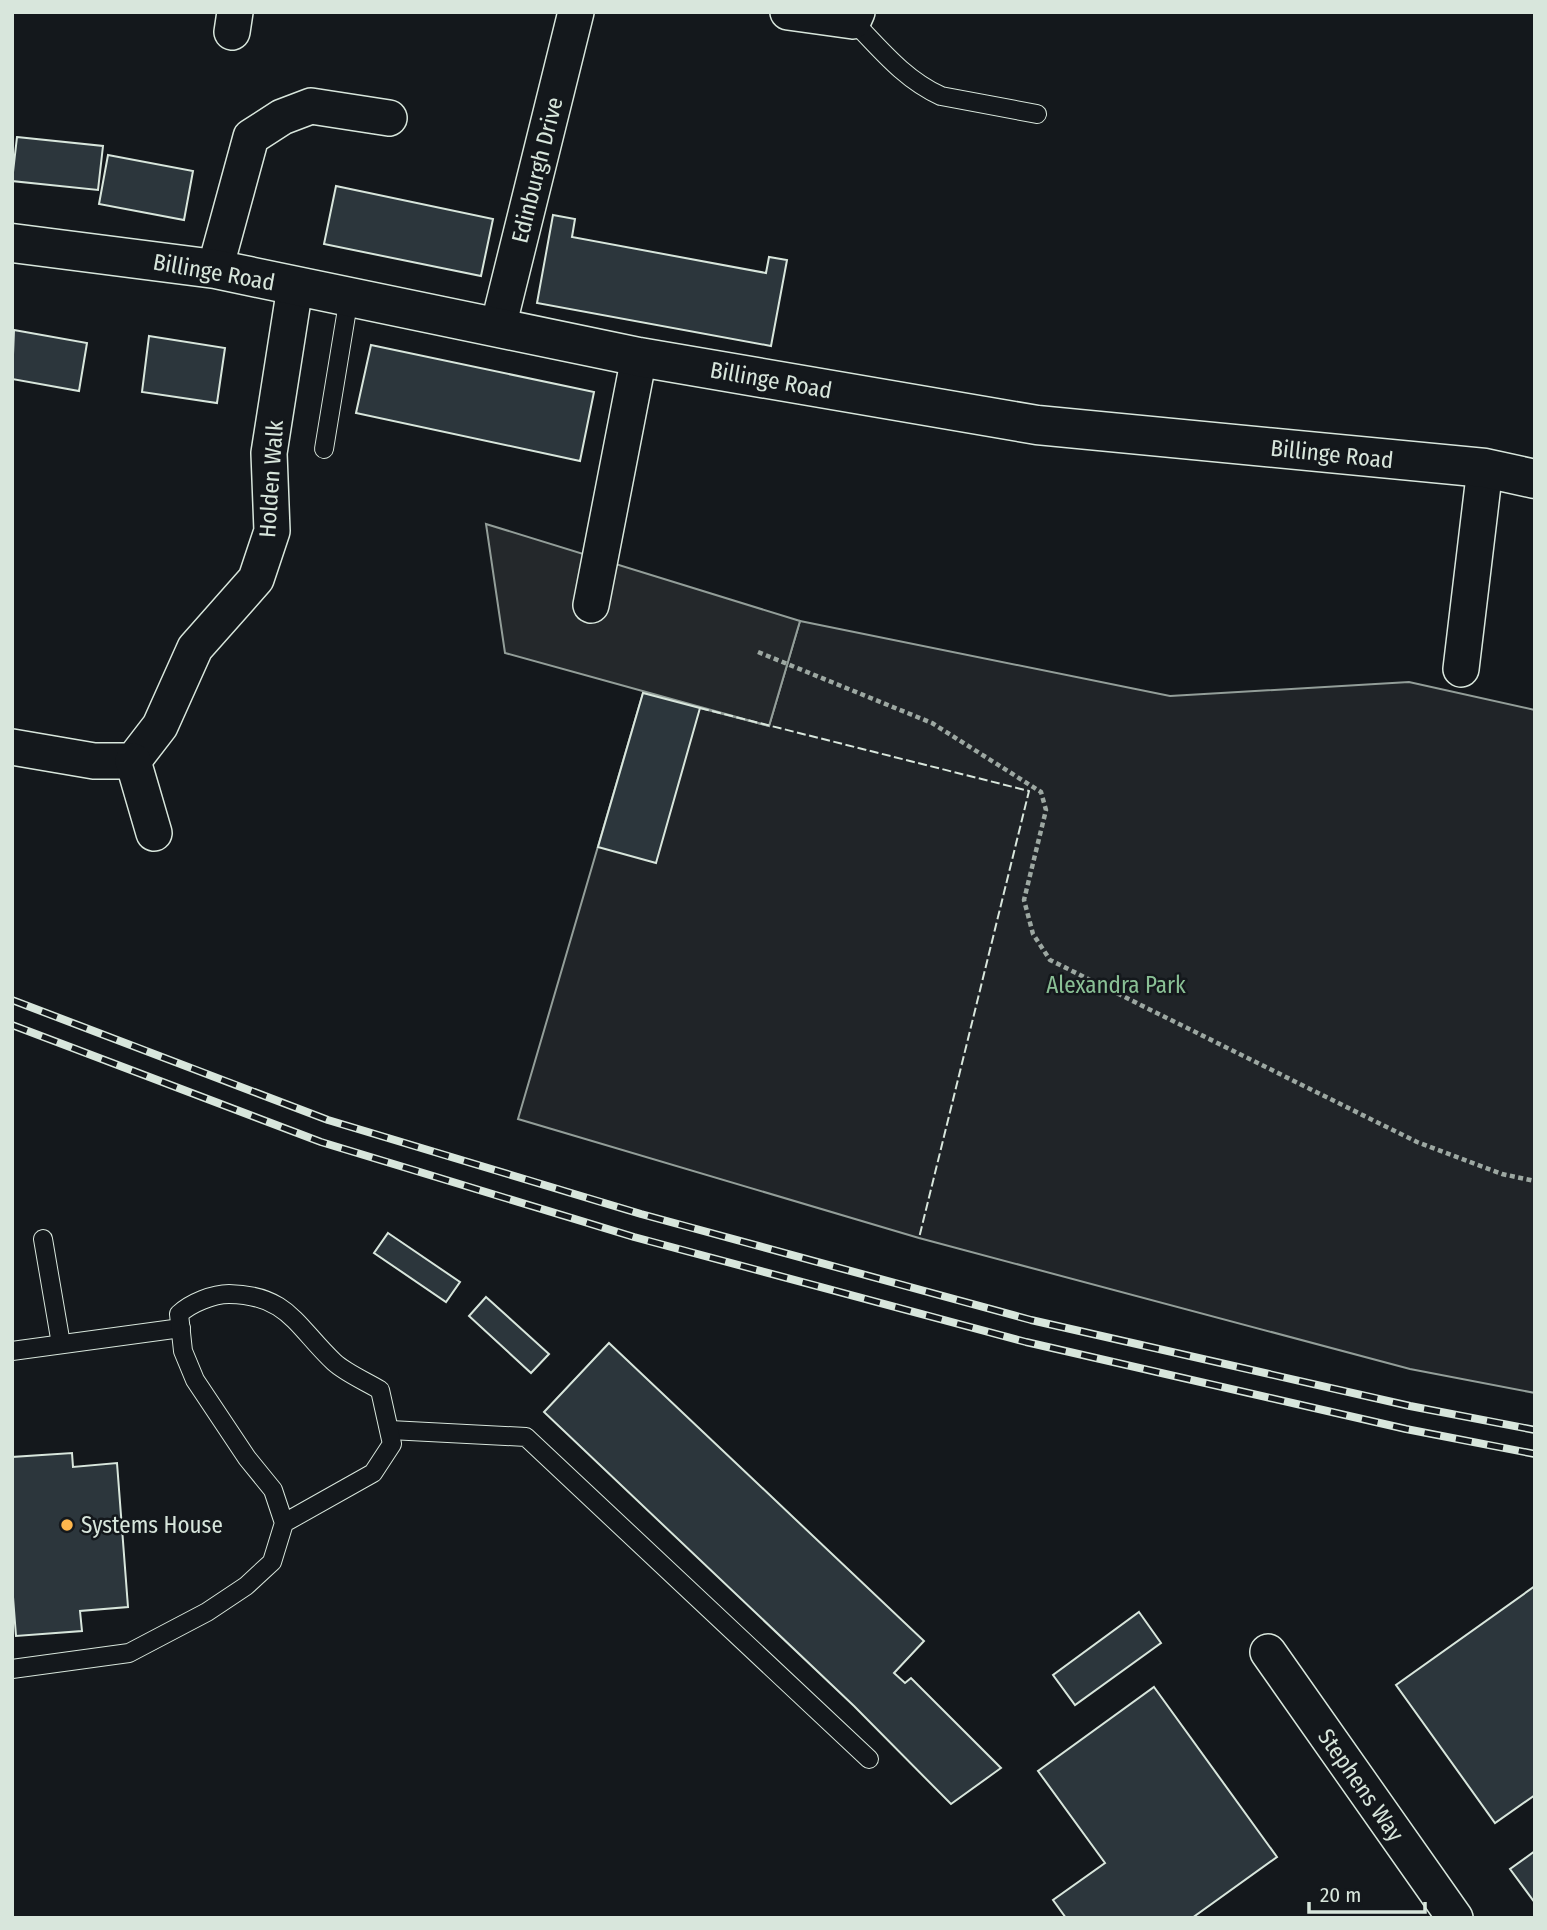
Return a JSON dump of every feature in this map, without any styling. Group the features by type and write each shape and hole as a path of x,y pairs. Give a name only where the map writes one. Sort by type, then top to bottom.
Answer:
{"main road":[{"name":"Billinge Road","path":"12,243 215,269 639,357 1037,425 1485,468 1535,479"}],"street":[{"name":"Edinburgh Drive","path":"498,327 576,12"},
{"path":"789,12 855,17"},
{"path":"215,269 251,137 282,117 311,106 390,118"},
{"name":"Holden Walk","path":"134,761 160,726 195,648 256,579 272,531 269,453 295,287"},
{"path":"591,605 639,357"},
{"path":"1461,669 1485,468"},
{"path":"12,747 94,761 134,761 154,833"},
{"name":"Stephens Way","path":"1268,1652 1455,1918"}],"lane":[{"path":"855,17 910,78 928,90 941,96 1037,114"},
{"path":"324,449 349,297"},
{"path":"43,1239 61,1344"},
{"path":"12,1669 129,1653 246,1586 272,1562 284,1523 273,1490 247,1458 195,1380 183,1351 179,1314 217,1294 252,1294 273,1302 291,1316 336,1364 380,1390 393,1444 373,1473 284,1523"},
{"path":"12,1351 181,1328"},
{"path":"390,1430 526,1437 869,1759"}],"path":[{"path":"758,652 932,723 1041,792 1046,810 1024,900 1033,934 1050,960 1417,1142 1502,1174 1535,1181"}],"green space":[{"name":"Alexandra Park","path":"800,621 1170,696 1409,682 1535,710 1535,1393 1410,1369 919,1238 518,1119 643,693 769,726"}],"shaded area":[{"path":"486,524 800,621 769,726 505,653"}],"building":[{"path":"17,137 103,146 98,190 12,181"},
{"path":"108,155 193,171 184,220 99,204"},
{"path":"336,186 493,219 481,276 324,244"},
{"path":"553,215 575,219 572,237 766,273 769,257 787,260 771,346 537,303"},
{"path":"14,330 87,343 79,391 12,379"},
{"path":"149,336 225,348 217,403 142,392"},
{"path":"371,345 594,392 580,461 356,413"},
{"path":"643,693 700,708 656,863 598,847"},
{"path":"388,1233 460,1282 446,1302 374,1253"},
{"path":"486,1297 549,1354 531,1373 469,1316"},
{"path":"609,1343 924,1641 894,1673 905,1683 911,1678 1001,1768 951,1804 854,1706 544,1412"},
{"name":"Systems House","path":"72,1453 73,1467 117,1463 128,1607 80,1611 82,1631 16,1636 12,1584 12,1457"},
{"path":"1535,1586 1535,1795 1495,1823 1396,1685"},
{"path":"1139,1612 1161,1643 1075,1705 1053,1675"},
{"path":"1154,1687 1277,1857 1192,1918 1066,1918 1053,1900 1105,1863 1038,1771"},
{"path":"1535,1851 1535,1903 1510,1869"}],"railway":[{"path":"12,1000 328,1120 641,1214 1031,1320 1410,1406 1535,1430"},
{"path":"12,1025 321,1142 634,1237 1026,1342 1406,1429 1535,1454"}],"fence":[{"path":"700,708 1029,791 919,1238"}],"place":[{"name":"Systems House","path":"67,1525"}]}
